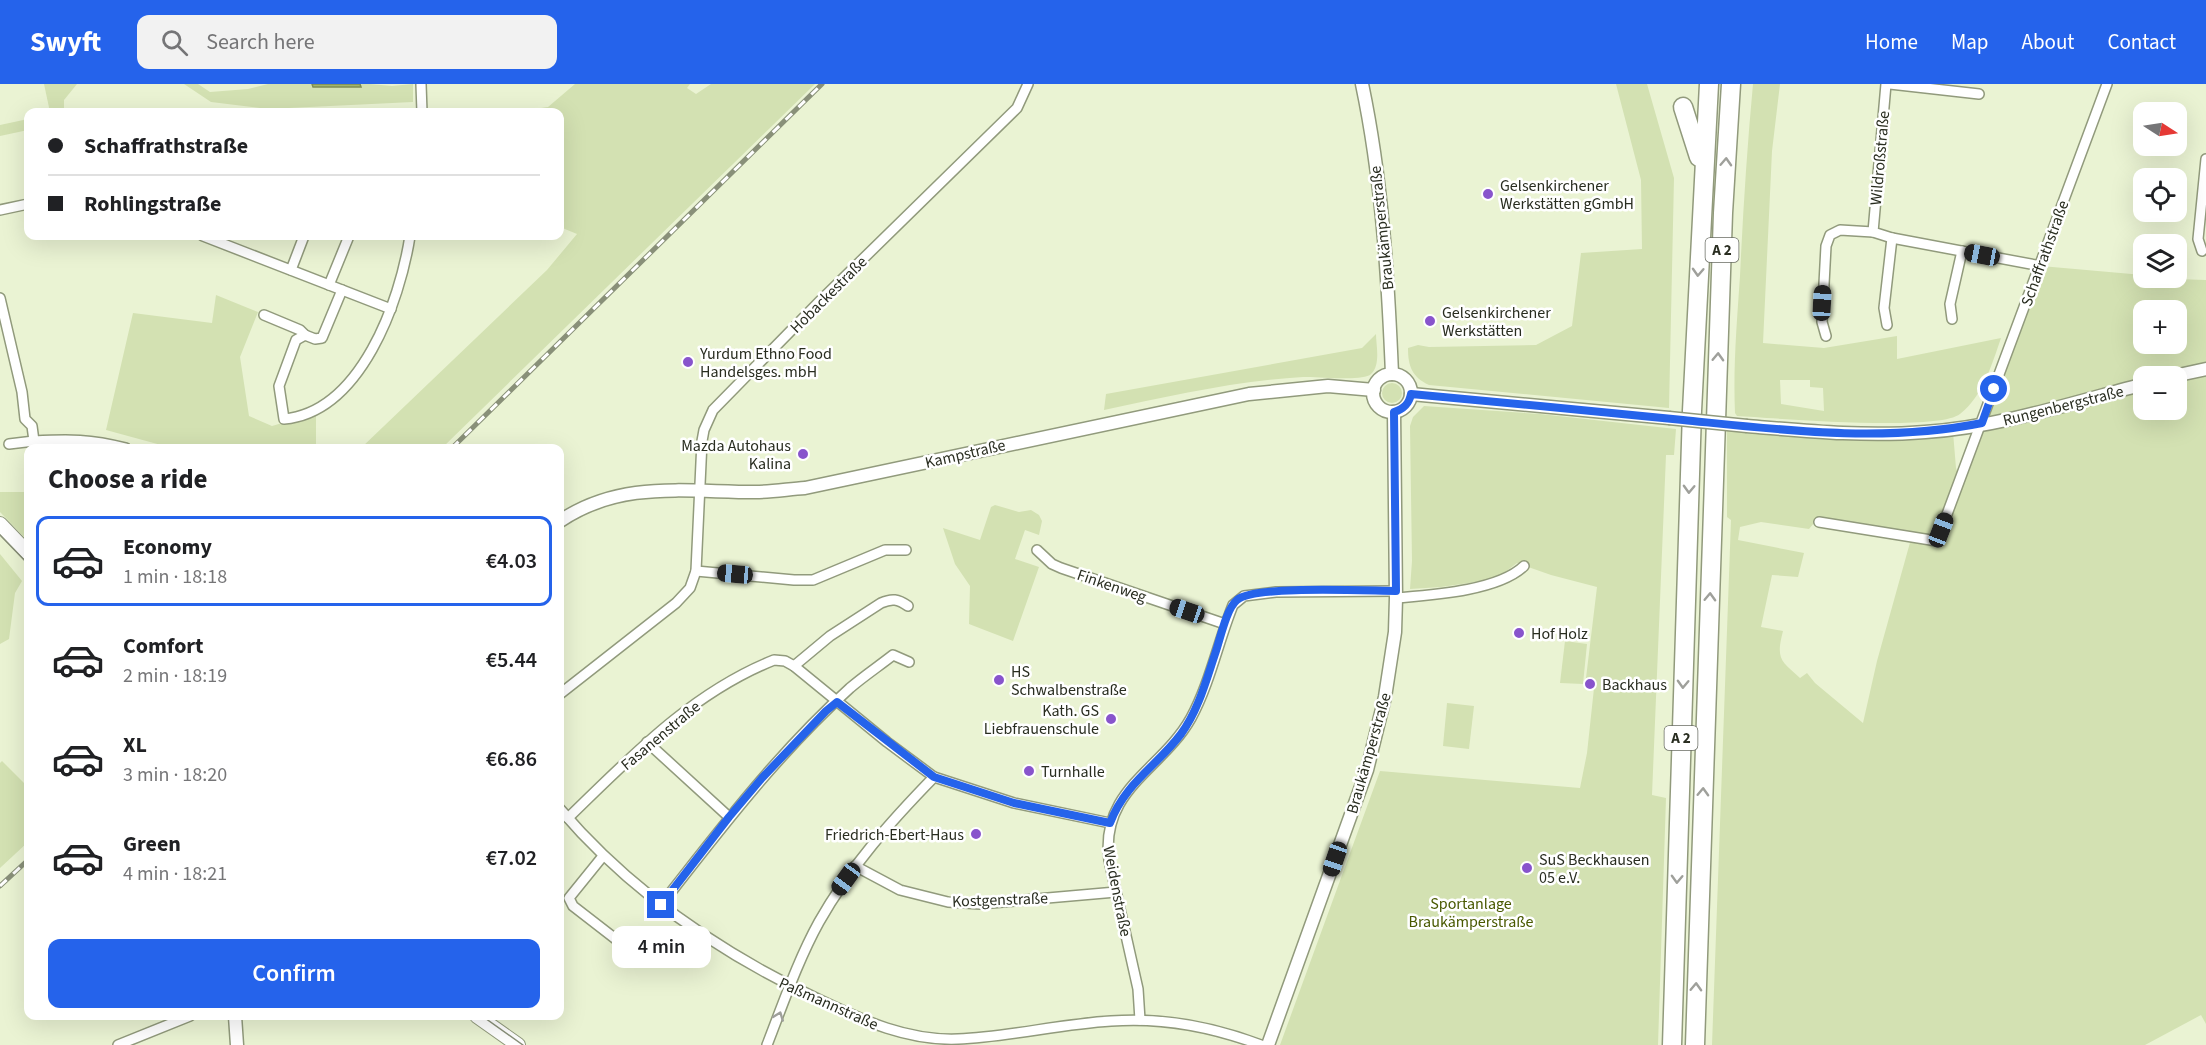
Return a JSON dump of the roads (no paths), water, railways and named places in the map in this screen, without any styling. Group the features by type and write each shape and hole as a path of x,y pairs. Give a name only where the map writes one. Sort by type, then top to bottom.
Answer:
{"highway":[{"name":"A 2","path":"1672,1045 1692,411 1708,84"},
{"name":"A 2","path":"1695,1045 1716,416 1731,84"},
{"path":"1683,107 1703,168"}],"main road":[{"path":"0,524 24,550"},
{"path":"483,1020 518,1045"}],"street":[{"path":"421,84 422,108"},
{"name":"Hobackestraße","path":"564,691 676,603 690,588 696,571 702,441 713,410 820,301 1017,108 1028,84"},
{"name":"Braukämperstraße","path":"1362,84 1380,202 1390,313 1392,374"},
{"path":"1888,84 1979,94"},
{"name":"Wildroßstraße","path":"1873,232 1888,84"},
{"name":"Schaffrathstraße","path":"1982,423 2041,266 2080,152 2107,84"},
{"path":"2202,251 2198,239 2206,159"},
{"path":"0,210 24,205"},
{"path":"1826,336 1822,322 1826,246 1830,235 1840,230 1873,232 1892,238 2041,266"},
{"path":"1887,325 1884,308 1892,238"},
{"path":"214,240 391,309"},
{"path":"291,270 302,240"},
{"path":"329,285 347,240"},
{"path":"305,336 296,340 279,386 284,419 309,414 330,401 370,354 391,309 409,240"},
{"path":"1952,319 1950,304 1962,251"},
{"path":"264,315 300,330 305,336 315,339 322,338 342,290"},
{"path":"0,298 22,392 25,419 32,426 34,441"},
{"path":"2187,373 2206,369"},
{"path":"1392,374 1405,379 1410,386 1411,394 1405,407 1394,412 1385,411 1377,404 1374,390 1382,377 1392,374"},
{"name":"Kampstraße","path":"564,519 591,503 619,494 646,491 758,492 805,488 1249,393 1328,386 1374,390"},
{"name":"Rungenbergstraße","path":"1411,394 1747,426 1888,434 1926,432 2008,419 2133,387"},
{"name":"Braukämperstraße","path":"1268,1045 1343,838 1377,733 1390,667 1396,595 1394,412"},
{"name":"Rungenbergstraße","path":"1819,522 1937,541 1982,423"},
{"path":"9,444 34,441 78,444 99,441 111,444"},
{"path":"696,571 804,581 821,578 885,550 906,550"},
{"name":"Finkenweg","path":"1037,550 1052,564 1061,568 1225,624"},
{"path":"1396,595 1441,594 1498,582 1516,574 1524,567"},
{"name":"Weidenstraße","path":"1140,1020 1138,989 1108,850 1110,823 1129,787 1181,735 1198,703 1233,605 1244,596 1296,591 1396,595"},
{"path":"908,606 900,600 881,603 830,636 794,666 934,777 1014,803 1110,823"},
{"path":"661,905 729,817 826,711 850,688 894,655 909,662"},
{"name":"Fasanenstraße","path":"568,818 647,742 710,694 774,660 784,661 794,666"},
{"path":"647,742 729,817"},
{"path":"767,1045 818,924 855,866 934,777"},
{"name":"Paßmannstraße","path":"564,814 603,856 661,905 729,952 790,986 859,1019 893,1031 927,1038 968,1038 1083,1024 1140,1020 1207,1028 1262,1045"},
{"path":"603,856 564,899 644,961"},
{"name":"Kostgenstraße","path":"855,866 900,890 948,902 980,904 1116,892"},
{"path":"118,1045 180,1020"},
{"path":"235,1020 237,1045"}],"tram line":[{"path":"0,535 24,560"},
{"path":"488,1020 523,1045"}],"railway":[{"path":"456,444 822,84"},
{"path":"0,886 24,864"}],"place":[{"name":"Gelsenkirchener Werkstätten gGmbH","path":"1488,194"},
{"name":"Gelsenkirchener Werkstätten","path":"1430,321"},
{"name":"Yurdum Ethno Food Handelsges. mbH","path":"688,362"},
{"name":"Mazda Autohaus Kalina","path":"803,454"},
{"name":"Hof Holz","path":"1519,633"},
{"name":"HS Schwalbenstraße","path":"999,680"},
{"name":"Backhaus","path":"1590,684"},
{"name":"Kath. GS Liebfrauenschule","path":"1111,719"},
{"name":"Turnhalle","path":"1029,771"},
{"name":"Friedrich-Ebert-Haus","path":"976,834"},
{"name":"SuS Beckhausen 05 e.V.","path":"1527,868"}],"park label":[{"name":"Sportanlage Braukämperstraße","path":"1471,912"}]}
